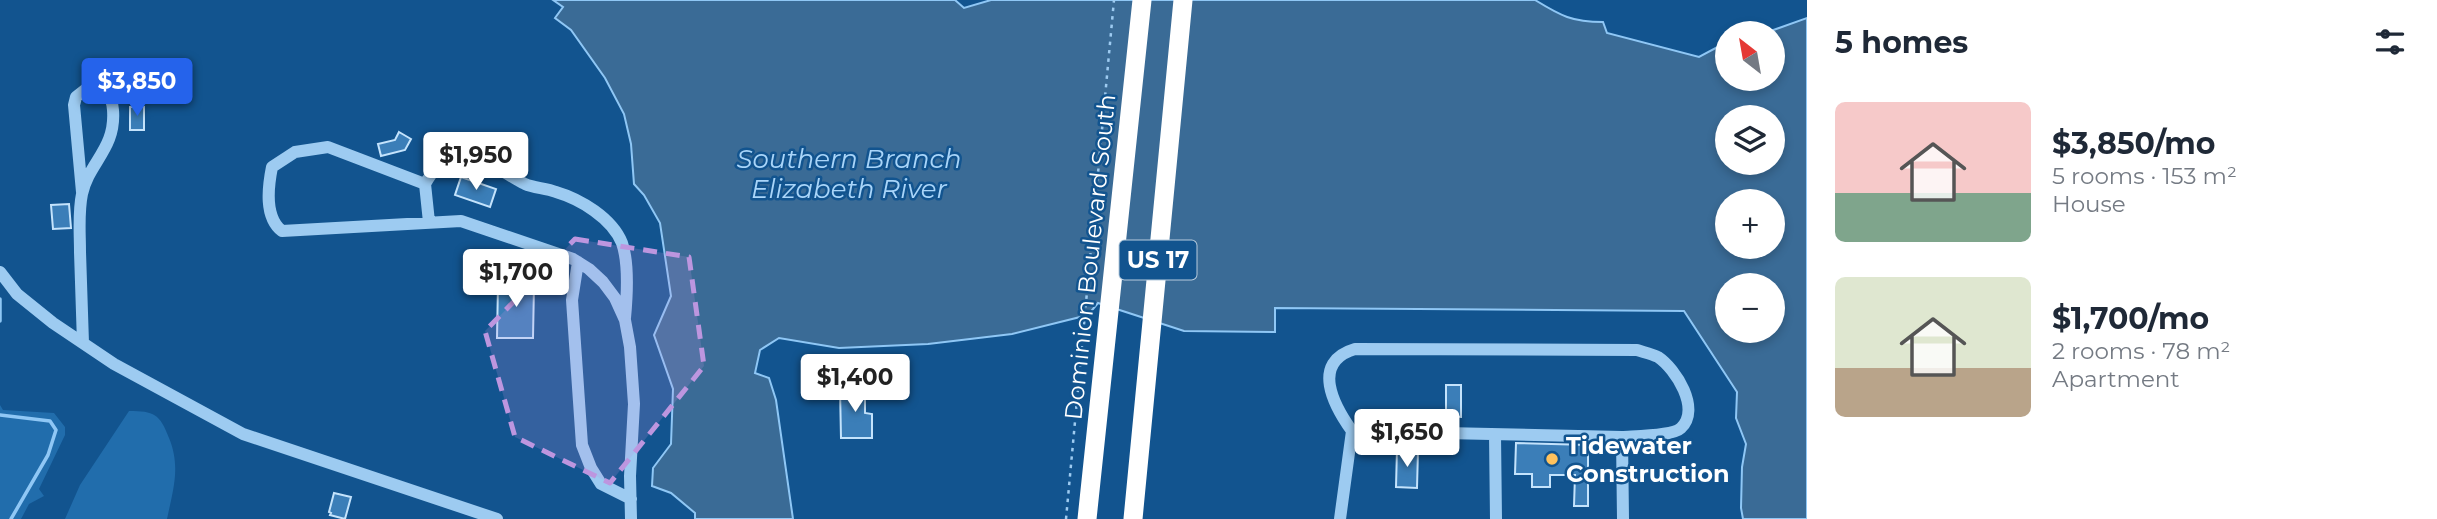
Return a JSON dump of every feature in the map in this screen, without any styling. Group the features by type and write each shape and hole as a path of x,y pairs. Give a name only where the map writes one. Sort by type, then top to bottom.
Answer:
{"highway":[{"name":"Dominion Boulevard South","path":"1087,519 1142,0"},
{"name":"US 17","path":"1133,519 1183,0"}],"lane":[{"path":"82,192 104,153 112,130 113,108 109,95 101,88 90,86 76,97 74,105 82,192 79,215 83,344"},
{"path":"425,184 319,146 295,152 272,167 268,189 273,220 282,231 461,221 578,262 603,282 615,298 625,320 630,347 634,404 632,519"},
{"path":"429,222 425,184 432,171 441,163 458,156 474,158 528,185 555,191 581,202 603,218 621,242 627,295 625,320"},
{"path":"578,262 572,300 582,445 601,484 631,499"},
{"path":"0,272 18,294 83,344 243,433 497,519"},
{"path":"1340,519 1352,431 1330,394 1329,380 1334,364 1345,352 1355,349 1637,350 1657,357 1674,372 1685,390 1688,417 1681,429 1673,432 1622,437 1352,431"},
{"path":"1495,435 1496,519"},
{"path":"1622,437 1623,519"}],"path":[{"path":"1066,519 1114,0"}],"highlighted area":[{"path":"575,239 689,257 704,366 610,483 515,437 485,331"}],"shaded area":[{"path":"0,405 3,410 54,413 65,427 65,435 39,489 44,496 29,504 21,519 0,519"},
{"path":"129,411 150,413 159,419 173,449 175,469 167,519 65,519 80,485"}],"water":[{"name":"Southern Branch Elizabeth River","path":"553,0 955,0 964,8 991,0 1535,0 1567,17 1603,22 1607,33 1699,57 1715,48 1715,91 1785,91 1785,26 1807,18 1807,519 1743,519 1742,467 1746,444 1736,418 1737,392 1684,311 1275,308 1275,332 1184,331 1098,303 1088,315 1012,334 928,344 839,348 779,338 760,350 755,373 769,378 776,400 793,519 695,519 695,513 671,493 652,486 653,468 671,444 673,389 654,335 671,296 660,223 644,195 634,184 631,144 624,114 605,78 571,30 555,18 563,7"}],"building":[{"path":"130,107 144,107 144,130 130,130"},
{"path":"399,132 411,139 405,150 381,156 378,144 395,140"},
{"path":"461,177 496,189 490,207 455,195"},
{"path":"69,204 71,228 53,229 51,205"},
{"path":"508,278 530,278 530,285 534,285 533,338 497,338 498,284 508,284"},
{"path":"1446,385 1461,385 1461,417 1446,416"},
{"path":"840,388 865,388 865,413 872,414 872,438 841,438"},
{"name":"Tidewater Construction","path":"1516,443 1588,445 1588,506 1574,506 1575,475 1550,475 1550,487 1532,487 1532,474 1515,474"},
{"path":"1397,449 1418,450 1417,488 1396,487"},
{"path":"334,493 351,497 345,519 330,515"}],"waterway":[{"path":"0,299 0,321"},
{"path":"0,415 50,421 56,430 48,455 11,519"}],"place":[{"name":"Tidewater Construction","path":"1552,459"}]}
